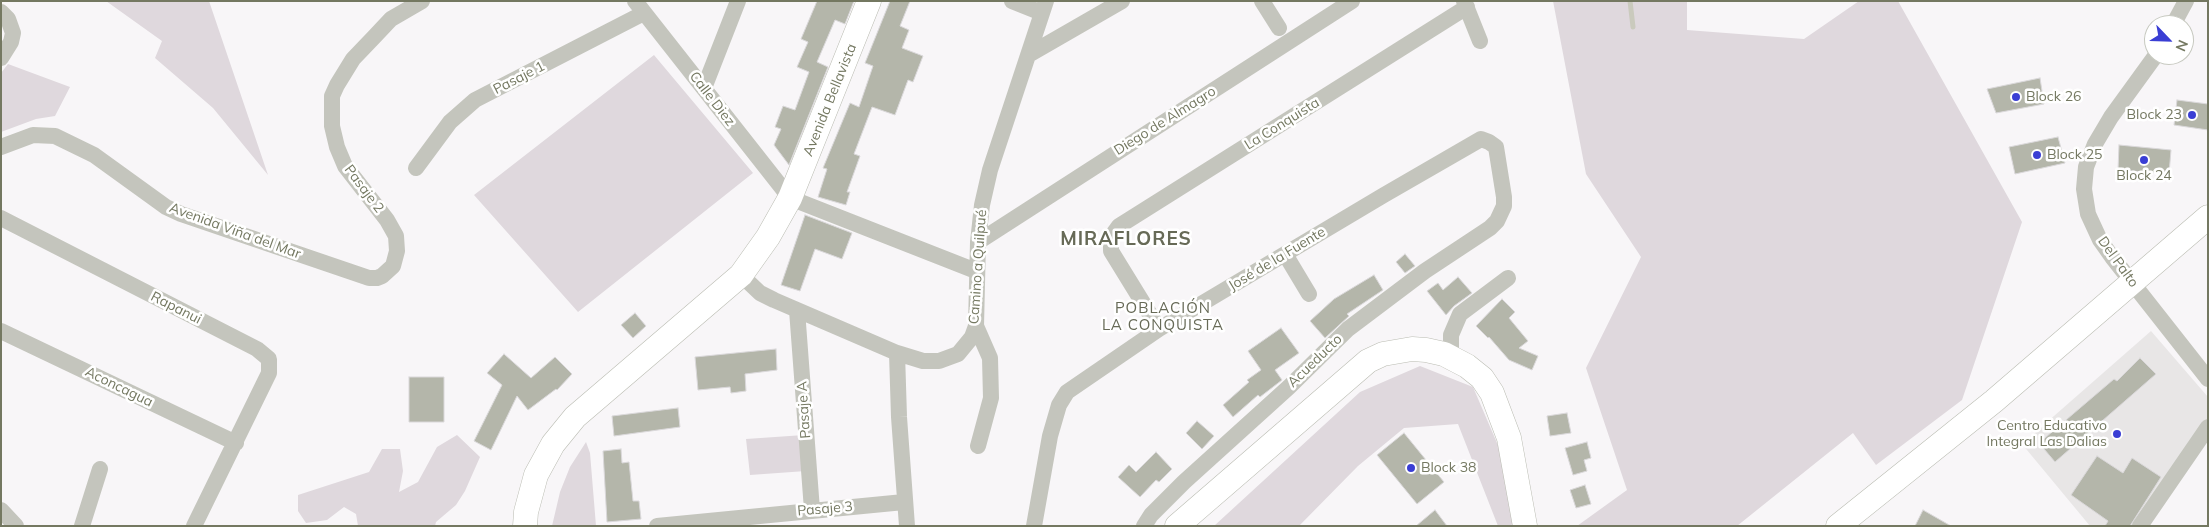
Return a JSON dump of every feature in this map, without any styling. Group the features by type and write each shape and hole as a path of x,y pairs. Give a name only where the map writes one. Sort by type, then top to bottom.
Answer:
{"street":[{"name":"Pasaje 2","path":"369,278 382,276 393,266 397,251 396,236 387,220 345,166 337,147 332,126 332,96 353,59 391,19 422,1"},
{"path":"704,88 738,1"},
{"name":"Avenida Bellavista","path":"525,526 526,512 536,475 553,444 575,417 741,275 768,237 790,198 869,1"},
{"path":"1012,1 1044,7"},
{"path":"1030,54 1122,1"},
{"path":"1262,1 1279,28"},
{"name":"Diego de Almagro","path":"978,242 1352,1"},
{"path":"2178,15 2186,1"},
{"path":"1466,4 1480,41"},
{"name":"La Conquista","path":"1159,329 1111,251 1111,237 1119,226 1466,4"},
{"name":"Calle Diez","path":"639,7 790,198"},
{"name":"Pasaje 1","path":"416,168 450,122 475,100 639,7"},
{"name":"Camino a Quilpué","path":"741,275 760,293 897,353 923,360 939,361 949,359 966,346 976,326 978,242 982,205 990,170 1044,7"},
{"path":"1,12 8,19 13,33 12,42 1,58"},
{"name":"Del Palto","path":"2149,65 2111,117 2095,144 2086,167 2084,189 2088,214 2100,240 2208,379"},
{"name":"Avenida Viña del Mar","path":"1,147 34,135 55,136 94,155 166,207 369,278"},
{"name":"José de la Fuente","path":"1034,526 1050,436 1059,405 1067,392 1159,329 1481,139 1496,147 1504,197 1501,214"},
{"path":"790,198 976,271"},
{"name":"Acueducto","path":"1144,526 1151,515 1184,482 1289,387 1348,330 1425,271 1490,228 1501,214"},
{"path":"1838,526 1980,413 2208,217"},
{"name":"Rapanui","path":"1,218 257,349 269,359 270,372 194,526"},
{"path":"1285,254 1310,294"},
{"path":"1452,357 1451,335 1454,323 1460,314 1508,278"},
{"name":"Pasaje A","path":"797,310 812,510"},
{"path":"976,326 990,358 991,398 978,446"},
{"name":"Aconcagua","path":"1,331 236,443"},
{"path":"1177,526 1368,361 1383,354 1412,349 1426,350 1452,357 1482,378 1492,393 1502,414 1514,458 1525,526"},
{"path":"897,353 904,502 907,526"},
{"path":"2140,526 2208,427"},
{"path":"82,526 100,468"},
{"name":"Pasaje 3","path":"657,526 904,502"}],"shaded area":[{"path":"106,1 209,1 268,175 213,108 155,58 162,41"},
{"path":"1553,1 1687,1 1687,30 1804,39 1859,1 1898,1 2022,222 1962,400 1876,465 1853,433 1737,526 1577,526 1627,490 1586,368 1641,257 1586,174"},
{"path":"654,55 753,173 578,312 474,195"},
{"path":"8,64 70,87 55,116 36,119 1,132 1,73"},
{"name":"Centro Educativo Integral Las Dalias","path":"2151,331 2208,397 2208,425 2137,526 2090,526 2022,444"},
{"path":"1420,366 1473,387 1500,450 1514,521 1511,526 1498,526 1458,424 1404,428 1358,466 1299,526 1214,526 1360,392"},
{"path":"457,435 480,457 465,491 456,505 436,522 435,526 358,526 356,514 344,507 327,520 306,523 298,511 298,495 369,472 382,449 400,449 403,471 399,492 418,482 437,447"},
{"path":"804,435 806,471 750,475 746,439"},
{"path":"586,442 590,453 596,526 552,526 560,492 570,467"}],"building":[{"path":"817,1 854,1 845,24 835,20 817,62 828,67 789,165 774,145 781,129 775,127 783,106 795,110 809,72 797,67 808,42 801,39"},
{"path":"890,1 910,1 900,26 909,30 902,48 923,56 913,82 908,80 895,115 872,107 854,154 860,156 847,192 850,192 846,205 818,197 827,169 823,168 850,103 859,107 873,66 865,63"},
{"name":"Block 26","path":"2040,78 2044,104 1996,113 1987,89"},
{"name":"Block 23","path":"2177,100 2208,104 2208,130 2174,125"},
{"name":"Block 25","path":"2058,137 2065,163 2015,174 2009,147"},
{"name":"Block 24","path":"2119,145 2171,150 2169,174 2118,170"},
{"path":"805,215 852,233 842,259 815,249 800,291 781,285"},
{"path":"1405,254 1415,266 1405,273 1396,262"},
{"path":"1374,275 1383,290 1347,314 1349,316 1325,338 1310,321 1334,299"},
{"path":"1458,277 1472,293 1454,306 1446,315 1427,291 1438,283 1443,290"},
{"path":"1502,299 1515,312 1509,318 1528,341 1519,348 1538,356 1532,370 1509,360 1489,337 1476,326"},
{"path":"635,313 646,326 633,338 621,325"},
{"path":"1281,328 1299,353 1275,370 1282,380 1260,397 1258,395 1233,417 1223,405 1249,382 1247,380 1261,370 1248,351"},
{"path":"776,349 777,370 745,374 746,391 731,393 730,387 698,390 695,357"},
{"path":"504,354 531,378 555,357 572,374 557,390 528,410 517,396 491,450 474,441 502,385 487,373"},
{"path":"2140,358 2156,374 2055,462 2039,443 2114,379 2117,381"},
{"path":"409,377 444,377 444,422 409,422"},
{"path":"678,408 680,427 614,436 612,416"},
{"path":"1567,413 1571,433 1550,436 1547,416"},
{"path":"1197,421 1214,436 1202,449 1186,433"},
{"name":"Block 38","path":"1404,433 1444,482 1417,504 1377,455"},
{"path":"1587,442 1591,458 1584,460 1587,471 1573,475 1565,448"},
{"path":"621,449 622,463 629,462 633,501 639,501 641,519 607,522 603,451"},
{"path":"1156,452 1172,469 1159,482 1156,480 1140,497 1118,477 1129,465 1136,472"},
{"path":"2097,456 2123,473 2132,458 2161,477 2130,526 2105,526 2108,521 2071,495"},
{"path":"1585,485 1591,504 1576,508 1570,490"},
{"path":"1435,510 1447,526 1416,526"},
{"path":"1923,510 1951,526 1915,526"}],"waterway":[{"path":"1630,1 1633,27"}],"place":[{"name":"Block 26","path":"2016,97"},
{"name":"Block 23","path":"2192,115"},
{"name":"Block 25","path":"2037,155"},
{"name":"Block 24","path":"2144,160"},
{"name":"Centro Educativo Integral Las Dalias","path":"2117,434"},
{"name":"Block 38","path":"1411,468"}],"district":[{"name":"MIRAFLORES","path":"1126,239"},
{"name":"POBLACIÓN LA CONQUISTA","path":"1163,316"}]}
